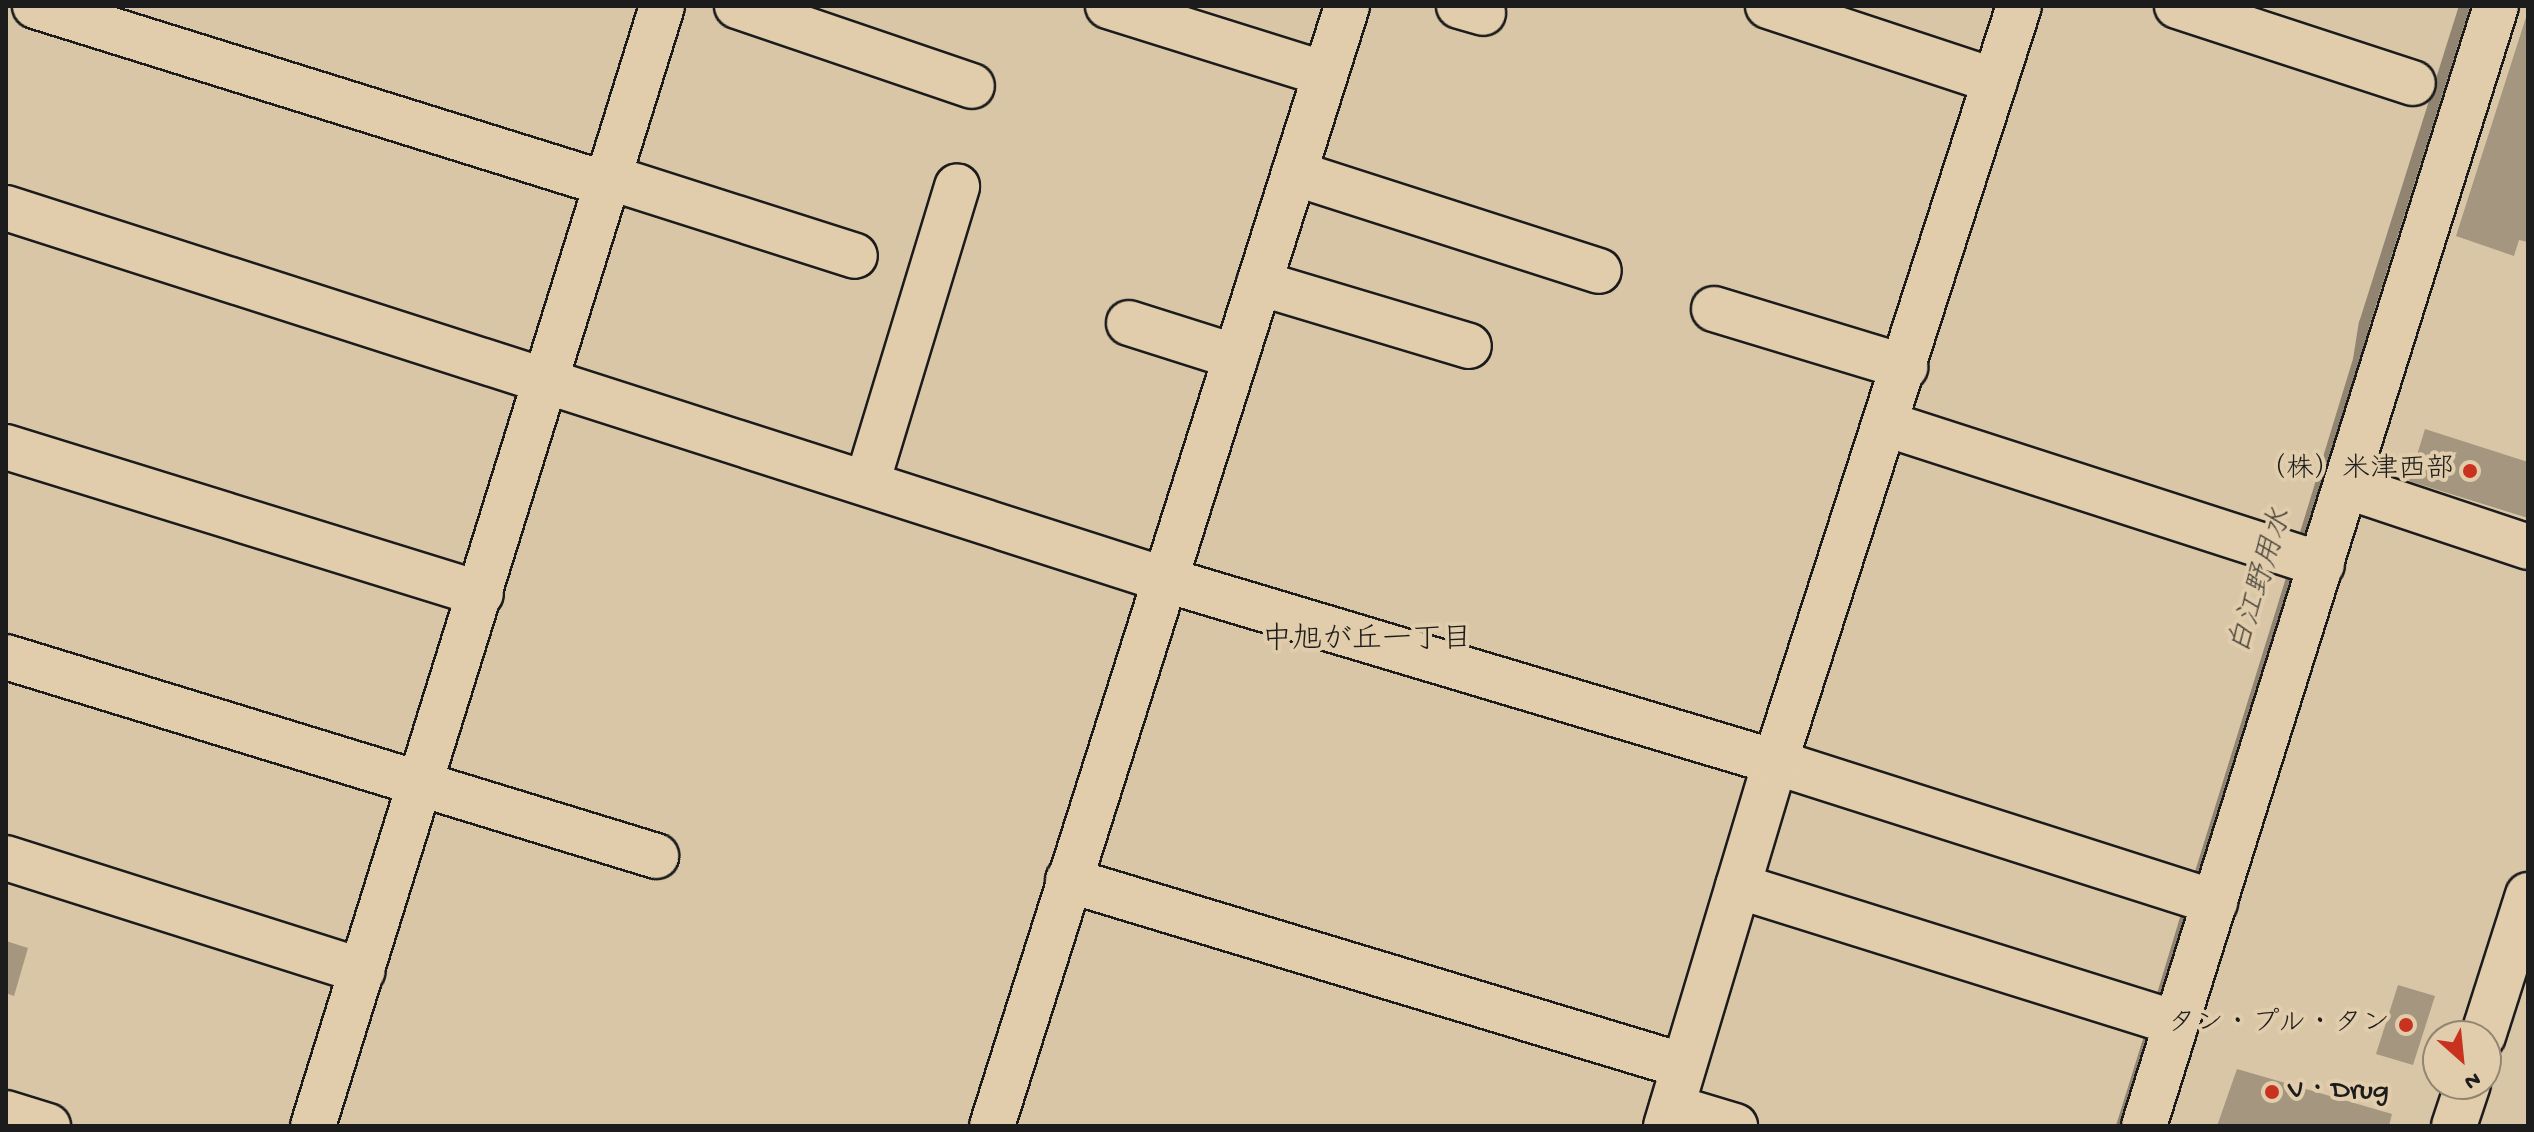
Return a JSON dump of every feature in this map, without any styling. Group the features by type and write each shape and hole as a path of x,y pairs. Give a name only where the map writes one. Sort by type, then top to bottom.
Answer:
{"street":[{"path":"35,6 855,256"},
{"path":"313,1126 662,6"},
{"path":"737,6 972,86"},
{"path":"1108,6 1325,74"},
{"path":"992,1126 1347,6"},
{"path":"1768,6 1995,81"},
{"path":"1735,1126 1669,1116 1775,762 2019,6"},
{"path":"2177,6 2413,83"},
{"path":"2144,1126 2162,1018 2199,897 2305,560 2346,486 2464,99 2496,6"},
{"path":"1294,173 1599,271"},
{"path":"867,483 957,186"},
{"path":"6,208 546,377 1166,580 1775,762 2199,897"},
{"path":"1259,283 1469,346"},
{"path":"1714,309 1905,367"},
{"path":"1129,323 1236,357"},
{"path":"1886,424 2305,560"},
{"path":"6,447 481,594"},
{"path":"2346,486 2528,547"},
{"path":"6,657 419,787 656,856"},
{"path":"6,858 363,971"},
{"path":"1068,880 1684,1066"},
{"path":"1738,886 2162,1018"},
{"path":"2488,1020 2528,895"},
{"path":"2454,1126 2463,1100"},
{"path":"6,1113 48,1126"}],"building":[{"path":"2528,11 2528,242 2519,240 2514,256 2456,236"},
{"name":"（株）米津西部","path":"2425,429 2528,462 2528,518 2409,481"},
{"path":"6,941 28,948 14,996 6,993"},
{"name":"タン・プル・タン","path":"2398,985 2435,996 2427,1020 2422,1020 2422,1037 2413,1065 2376,1054"},
{"name":"V・Drug","path":"2237,1069 2392,1114 2389,1126 2217,1126"}],"waterway":[{"name":"白江野用水","path":"2300,549 2358,359 2364,323 2464,6"},
{"name":"白江野用水","path":"2196,885 2295,565"},
{"name":"白江野用水","path":"2158,1007 2190,901"},
{"name":"白江野用水","path":"2121,1126 2153,1023"}],"place":[{"name":"（株）米津西部","path":"2470,471"},
{"name":"タン・プル・タン","path":"2406,1025"},
{"name":"V・Drug","path":"2272,1092"}],"district":[{"name":"中旭が丘一丁目","path":"1367,642"}]}
